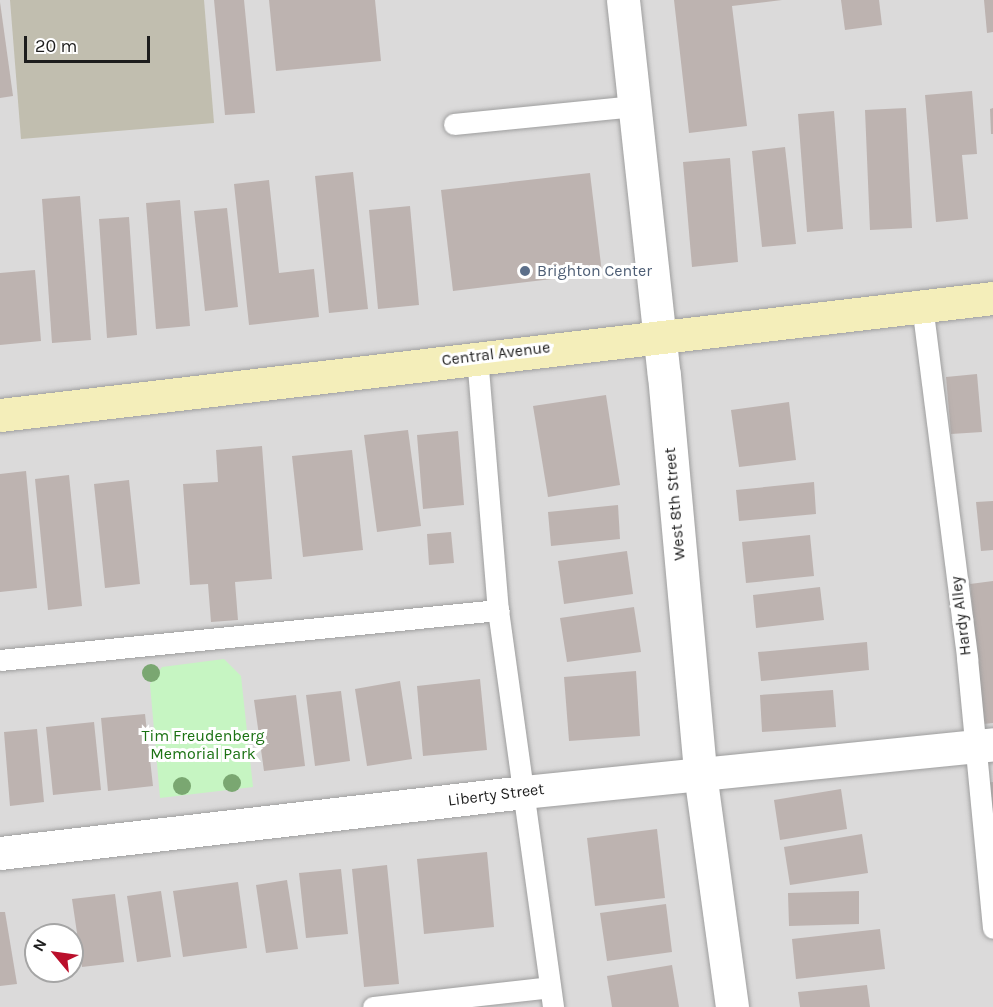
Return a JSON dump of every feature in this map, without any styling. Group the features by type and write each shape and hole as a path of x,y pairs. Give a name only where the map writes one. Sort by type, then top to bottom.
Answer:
{"street":[{"name":"West 8th Street","path":"623,0 659,335 700,773 732,1007"},
{"name":"Central Avenue","path":"0,415 477,356 993,298"},
{"name":"Liberty Street","path":"0,854 524,792 983,745"}],"lane":[{"path":"454,124 634,106"},
{"name":"Hardy Alley","path":"922,305 967,658 983,745 993,928"},
{"path":"373,1007 551,997 498,610 477,356"},
{"path":"0,660 498,610"}],"shaded area":[{"path":"0,0 993,0 993,1007 0,1007"},
{"path":"10,0 204,0 214,123 21,139"}],"green space":[{"name":"Tim Freudenberg Memorial Park","path":"224,659 241,676 253,787 160,798 150,684 162,667"}],"building":[{"path":"214,0 244,0 255,113 225,115"},
{"path":"269,0 375,0 381,61 276,71"},
{"path":"674,0 782,0 732,6 747,126 689,133"},
{"path":"841,0 879,0 882,25 845,30"},
{"path":"984,0 993,0 993,32 987,33"},
{"path":"0,2 13,96 0,98"},
{"path":"972,91 977,154 962,155 968,219 936,222 925,95"},
{"path":"906,108 912,228 870,230 865,110"},
{"path":"993,108 993,134 991,134 990,109"},
{"path":"834,111 843,229 807,232 798,114"},
{"path":"785,147 796,244 762,247 752,151"},
{"path":"730,158 738,262 692,267 683,162"},
{"path":"353,172 368,309 329,313 315,176"},
{"path":"590,173 602,273 453,291 441,190"},
{"path":"269,180 279,273 314,269 319,317 249,325 234,184"},
{"path":"80,196 91,340 52,343 42,199"},
{"path":"180,200 190,326 156,329 146,203"},
{"path":"410,206 419,305 378,309 369,210"},
{"path":"227,208 238,307 205,311 194,211"},
{"path":"129,217 137,335 107,338 99,219"},
{"path":"35,270 41,341 0,345 0,273"},
{"path":"977,374 982,432 951,434 946,377"},
{"path":"606,395 620,485 548,497 533,406"},
{"path":"789,402 796,460 739,467 731,410"},
{"path":"408,430 421,526 377,532 364,435"},
{"path":"458,431 464,505 423,509 417,435"},
{"path":"262,446 272,579 235,582 238,620 211,622 208,584 190,585 183,484 218,482 216,450"},
{"path":"352,450 363,550 303,557 292,456"},
{"path":"26,471 37,588 0,592 0,474"},
{"path":"69,475 82,606 48,610 35,479"},
{"path":"129,480 140,584 105,588 94,484"},
{"path":"814,482 816,514 739,521 736,490"},
{"path":"993,501 993,550 981,551 976,502"},
{"path":"618,505 620,539 551,546 548,512"},
{"path":"451,532 454,563 429,565 427,534"},
{"path":"810,535 814,576 746,583 742,542"},
{"path":"627,551 633,594 564,604 558,561"},
{"path":"993,581 993,723 984,724 970,584"},
{"path":"820,587 824,620 756,628 753,595"},
{"path":"634,607 641,652 567,662 560,618"},
{"path":"867,642 869,670 761,681 758,652"},
{"path":"636,671 640,736 569,741 564,677"},
{"path":"480,679 487,750 423,756 417,686"},
{"path":"400,681 412,759 367,766 355,689"},
{"path":"833,690 836,727 762,732 760,695"},
{"path":"341,691 350,761 315,766 306,695"},
{"path":"296,695 305,766 264,771 254,700"},
{"path":"145,714 153,786 108,791 101,718"},
{"path":"94,722 101,790 53,795 46,727"},
{"path":"37,729 44,802 10,806 4,732"},
{"path":"993,782 993,826 985,783"},
{"path":"841,789 847,829 780,840 774,800"},
{"path":"657,829 665,898 595,906 587,838"},
{"path":"862,834 868,873 790,885 784,847"},
{"path":"487,852 494,927 424,934 417,859"},
{"path":"387,865 399,984 364,987 352,869"},
{"path":"341,869 348,934 306,938 299,873"},
{"path":"287,880 298,949 266,953 256,885"},
{"path":"238,882 247,948 183,957 173,891"},
{"path":"161,891 171,957 137,962 127,896"},
{"path":"859,891 859,924 789,926 788,893"},
{"path":"115,894 124,962 84,967 84,923 76,923 72,899"},
{"path":"666,904 672,952 607,961 600,913"},
{"path":"0,912 5,912 17,984 0,986"},
{"path":"880,929 885,969 796,979 792,939"},
{"path":"672,965 679,1007 612,1007 607,976"},
{"path":"867,985 870,1007 800,1007 798,992"}],"place":[{"name":"Brighton Center","path":"525,271"}]}
